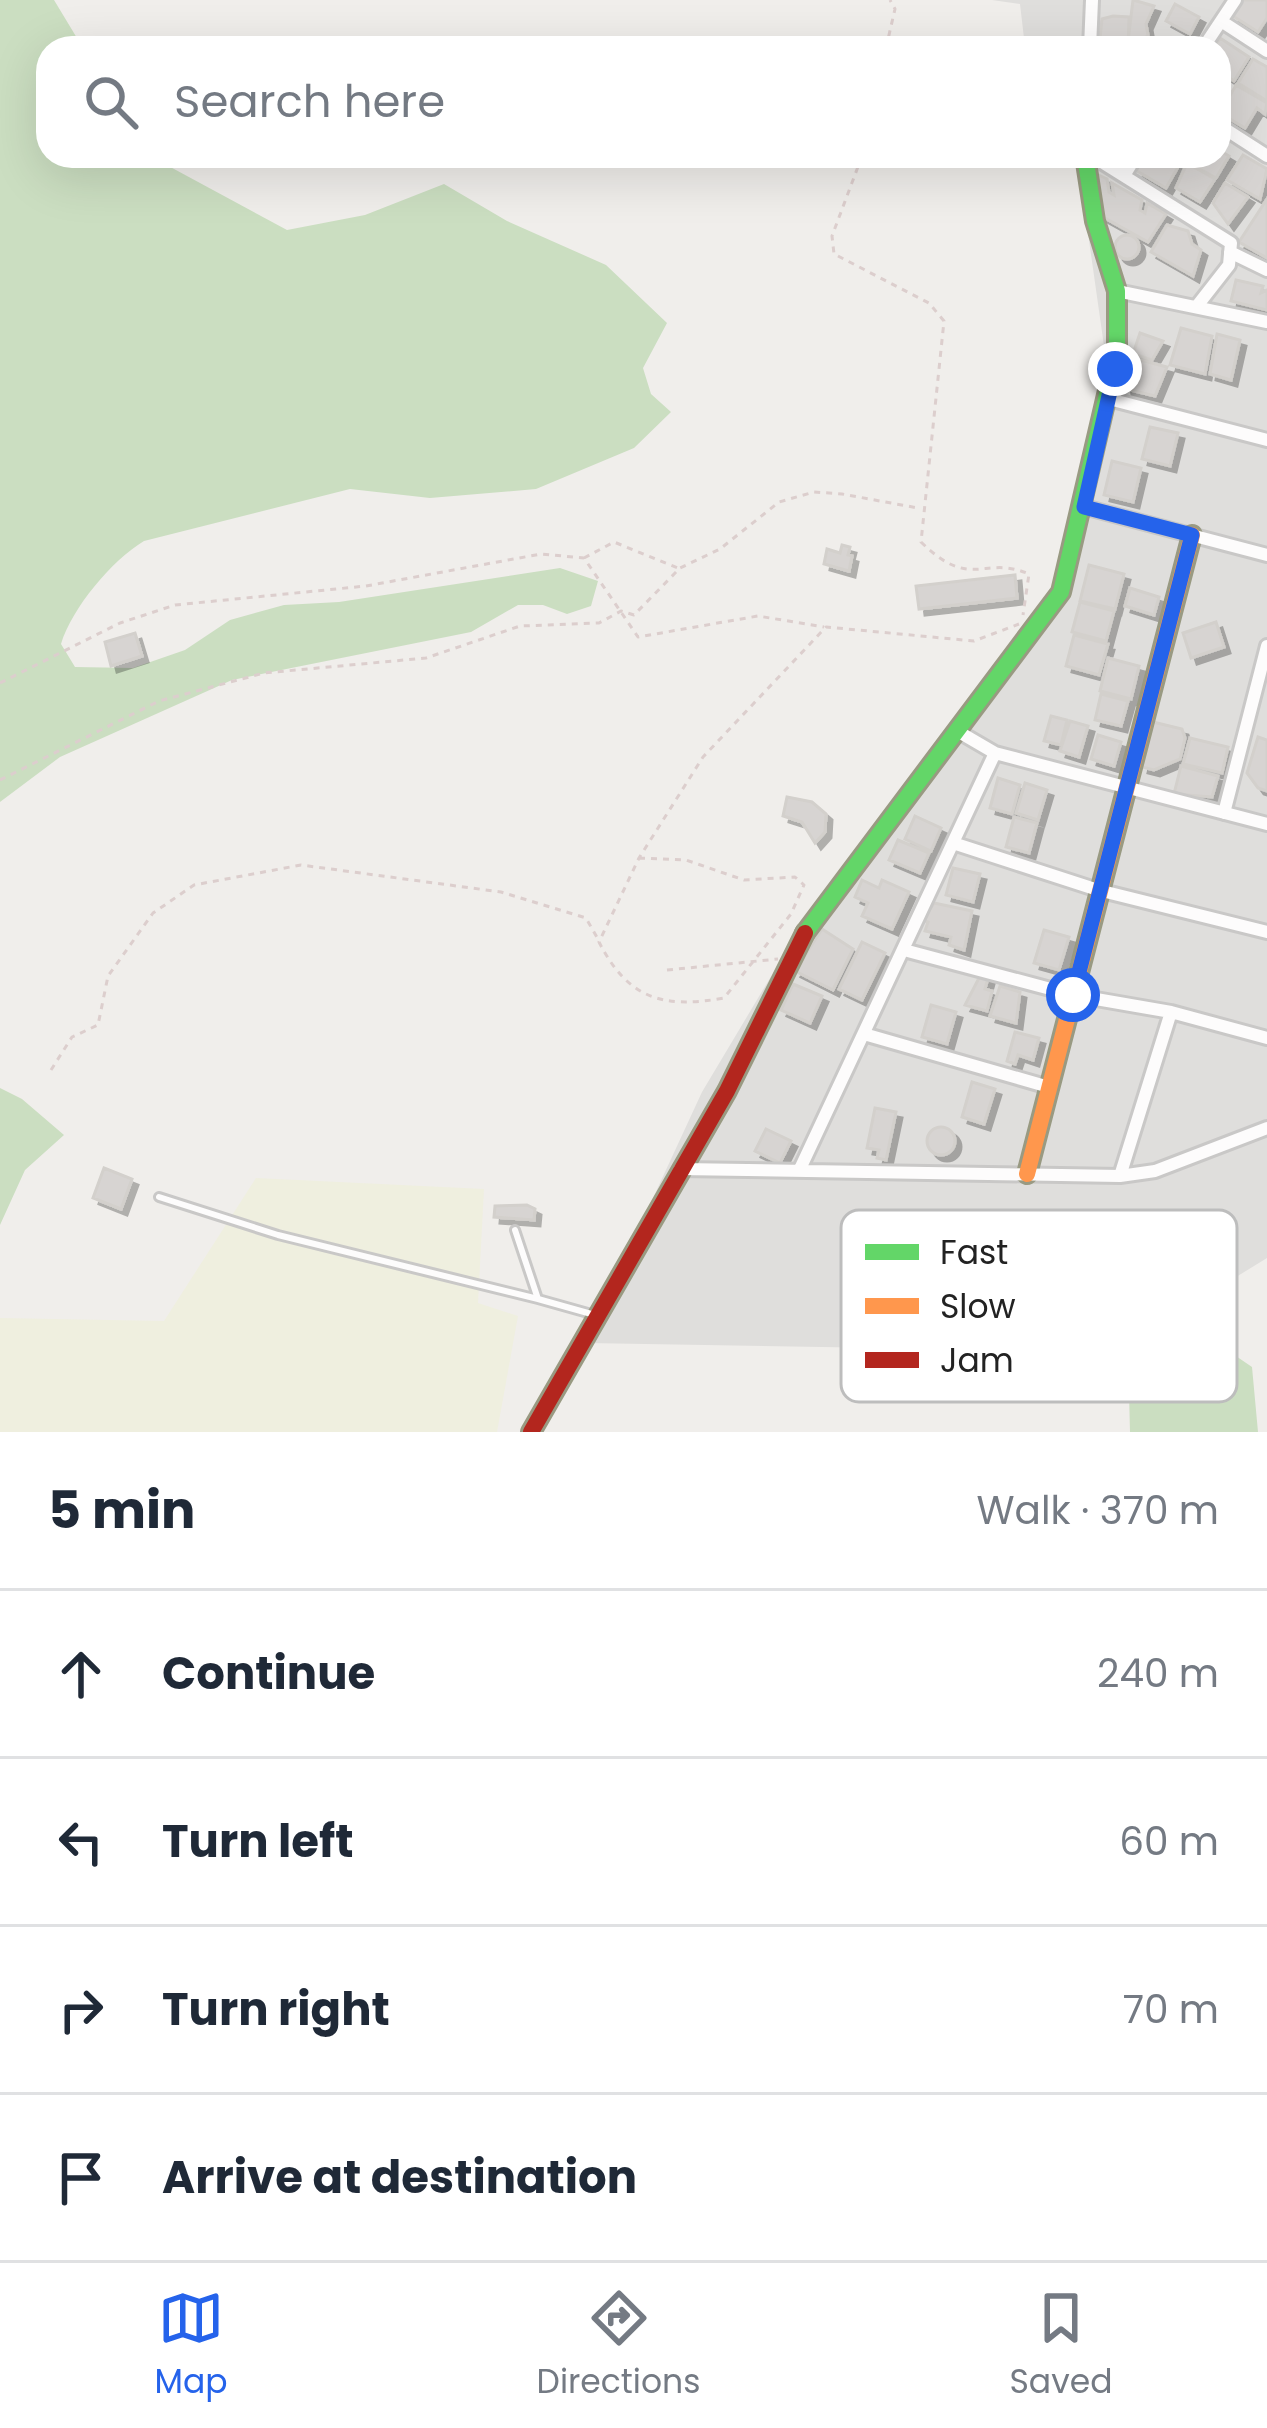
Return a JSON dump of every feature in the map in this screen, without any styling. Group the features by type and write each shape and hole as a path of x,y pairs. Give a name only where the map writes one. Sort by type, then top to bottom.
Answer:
{"street":[{"path":"1090,36 1092,0"},
{"path":"1211,36 1235,0"},
{"path":"1221,21 1267,50"},
{"path":"1231,133 1267,156"},
{"path":"539,1427 595,1315 727,1091 792,957 824,904 1055,603 1109,399 1117,291 1095,221 1089,168"},
{"path":"1113,168 1231,243 1229,265 1197,306"},
{"path":"1125,174 1129,168"},
{"path":"1230,252 1267,271"},
{"path":"1117,291 1267,322"},
{"path":"1109,399 1267,440"},
{"path":"1084,507 1267,554"},
{"path":"1027,1174 1192,535"},
{"path":"1224,813 1267,646"},
{"path":"959,732 995,754 1267,824"},
{"path":"800,1171 995,754"},
{"path":"953,843 1098,890 1267,932"},
{"path":"904,950 1073,995 1171,1012 1267,1038"},
{"path":"1120,1176 1171,1012"},
{"path":"864,1034 1048,1087"},
{"path":"680,1169 1120,1176 1155,1171 1267,1128"}],"lane":[{"path":"159,1197 233,1223 595,1315"},
{"path":"515,1230 538,1299"}],"path":[{"path":"889,36 895,9 890,0"},
{"path":"584,558 638,637 758,616 974,641 1020,623 1030,602 1029,574 1012,567 982,572 944,565 921,542 944,321 929,302 835,254 837,220 857,168"},
{"path":"0,780 159,701 264,673 426,658 520,626 599,623 621,611 634,615 680,568 720,549 779,502 814,492 921,508"},
{"path":"0,683 120,623 175,605 366,586 541,554 584,558 614,542 680,568"},
{"path":"599,942 639,858 703,757 826,627"},
{"path":"51,1070 72,1037 98,1025 108,976 153,913 194,885 301,865 550,905 586,918 609,962 644,996 690,1004 724,998 791,914 804,885 795,877 744,880 703,864 639,858"},
{"path":"668,970 792,957"}],"shaded area":[{"path":"992,0 1267,0 1267,1258 1237,1276 1237,1210 841,1210 841,1347 586,1343 702,1092 816,901 981,694 1050,599 1067,550 1106,360 1079,168 1231,168 1231,36 1024,36 1020,4"}],"green space":[{"path":"0,0 54,0 76,36 36,36 36,168 172,168 287,230 365,215 444,184 507,221 606,265 667,323 643,368 651,394 671,412 634,448 536,489 430,498 350,489 144,541 107,572 74,615 61,644 75,667 133,668 185,650 230,620 284,605 339,602 560,568 598,581 591,606 567,614 543,605 518,605 471,632 232,680 60,757 0,802"},
{"path":"0,1088 22,1099 64,1135 25,1170 0,1225"},
{"path":"256,1178 484,1189 478,1303 518,1316 497,1432 0,1432 0,1318 164,1321"},
{"path":"1237,1357 1252,1367 1258,1432 1130,1432 1129,1402 1237,1402"}],"building":[{"path":"1133,0 1154,6 1146,24 1147,36 1129,36"},
{"path":"1241,0 1267,0 1267,18 1258,32 1233,16"},
{"path":"1175,4 1199,17 1190,34 1166,21"},
{"path":"1129,17 1128,36 1100,36 1102,19"},
{"path":"1231,45 1249,57 1231,79"},
{"path":"1253,59 1267,67 1267,101 1238,83"},
{"path":"1236,85 1267,103 1265,114 1257,108 1245,128 1231,120 1231,94"},
{"path":"1243,155 1267,169 1260,199 1227,180"},
{"path":"1138,168 1177,168 1166,188"},
{"path":"1185,168 1196,168 1215,179 1200,202 1176,188"},
{"path":"1198,168 1222,168 1216,178"},
{"path":"1092,172 1107,179 1114,195 1112,183 1142,200 1140,210 1145,213 1147,203 1166,214 1148,242 1096,213"},
{"path":"1225,183 1248,197 1228,224 1213,203"},
{"path":"1267,199 1267,258 1239,242"},
{"path":"1167,225 1188,231 1192,244 1201,250 1193,276 1151,252"},
{"path":"1127,235 1139,247 1127,259 1115,247"},
{"path":"1236,280 1263,286 1267,310 1231,301"},
{"path":"1181,328 1212,336 1205,374 1170,365"},
{"path":"1140,333 1163,341 1152,360 1133,354"},
{"path":"1217,334 1240,340 1231,380 1210,374"},
{"path":"1137,359 1167,367 1155,396 1126,389 1124,375"},
{"path":"1150,427 1178,433 1170,466 1142,459"},
{"path":"1112,461 1141,468 1133,502 1104,495"},
{"path":"842,545 850,547 849,571 824,564 827,549 840,553"},
{"path":"1089,565 1124,574 1115,609 1080,601"},
{"path":"1015,575 1017,598 919,609 916,586"},
{"path":"1130,588 1159,597 1154,615 1125,606"},
{"path":"1080,602 1114,611 1106,641 1072,632"},
{"path":"1216,622 1224,647 1191,658 1183,633"},
{"path":"135,633 142,656 111,666 105,642"},
{"path":"1074,635 1108,644 1099,675 1066,666"},
{"path":"1108,658 1139,666 1131,699 1100,691"},
{"path":"1101,694 1128,701 1121,726 1095,720"},
{"path":"1051,716 1067,720 1061,745 1044,741"},
{"path":"1070,721 1088,726 1079,757 1060,751"},
{"path":"1153,722 1182,729 1185,738 1180,759 1154,770 1142,767"},
{"path":"1098,735 1121,742 1114,766 1091,759"},
{"path":"1258,737 1267,740 1267,791 1258,788 1247,773"},
{"path":"1190,738 1228,747 1222,773 1183,764"},
{"path":"1181,766 1218,776 1212,797 1174,794"},
{"path":"998,778 1020,785 1012,814 990,808"},
{"path":"1025,783 1047,790 1038,820 1016,813"},
{"path":"787,797 812,802 826,814 825,832 815,843 802,822 783,816"},
{"path":"915,816 941,828 931,851 905,839"},
{"path":"1014,817 1037,823 1029,853 1006,847"},
{"path":"898,840 929,853 920,873 889,860"},
{"path":"953,868 980,874 973,902 946,895"},
{"path":"862,880 879,888 882,880 909,892 892,929 862,916 868,903 855,897"},
{"path":"934,903 972,911 964,950 949,945 951,937 925,931 928,922 923,920"},
{"path":"822,929 853,949 833,990 795,971"},
{"path":"1044,930 1069,937 1059,970 1034,963"},
{"path":"862,942 885,953 862,1000 839,989"},
{"path":"980,976 988,978 985,989 992,991 987,1011 965,1005"},
{"path":"793,984 822,996 810,1023 781,1010"},
{"path":"1000,986 1020,992 1016,1023 990,1016"},
{"path":"931,1005 956,1012 947,1044 922,1037"},
{"path":"1015,1032 1039,1038 1033,1060 1018,1055 1015,1064 1007,1061"},
{"path":"972,1082 995,1089 984,1124 962,1117"},
{"path":"875,1108 896,1112 886,1160 877,1158 879,1150 867,1148"},
{"path":"941,1127 951,1131 955,1141 951,1151 941,1155 931,1151 927,1141 931,1131"},
{"path":"766,1129 791,1141 780,1163 755,1151"},
{"path":"104,1168 132,1179 121,1209 93,1198"},
{"path":"495,1206 535,1209 534,1220 494,1217"}],"traffic: fast":[{"path":"805,933 1061,592 1117,352 1117,291 1095,221 1087,168"}],"traffic: slow":[{"path":"1027,1174 1192,535"}],"traffic: jam":[{"path":"531,1432 727,1091 805,933"}],"route":[{"path":"1073,995 1192,535 1084,507 1115,369"}]}
